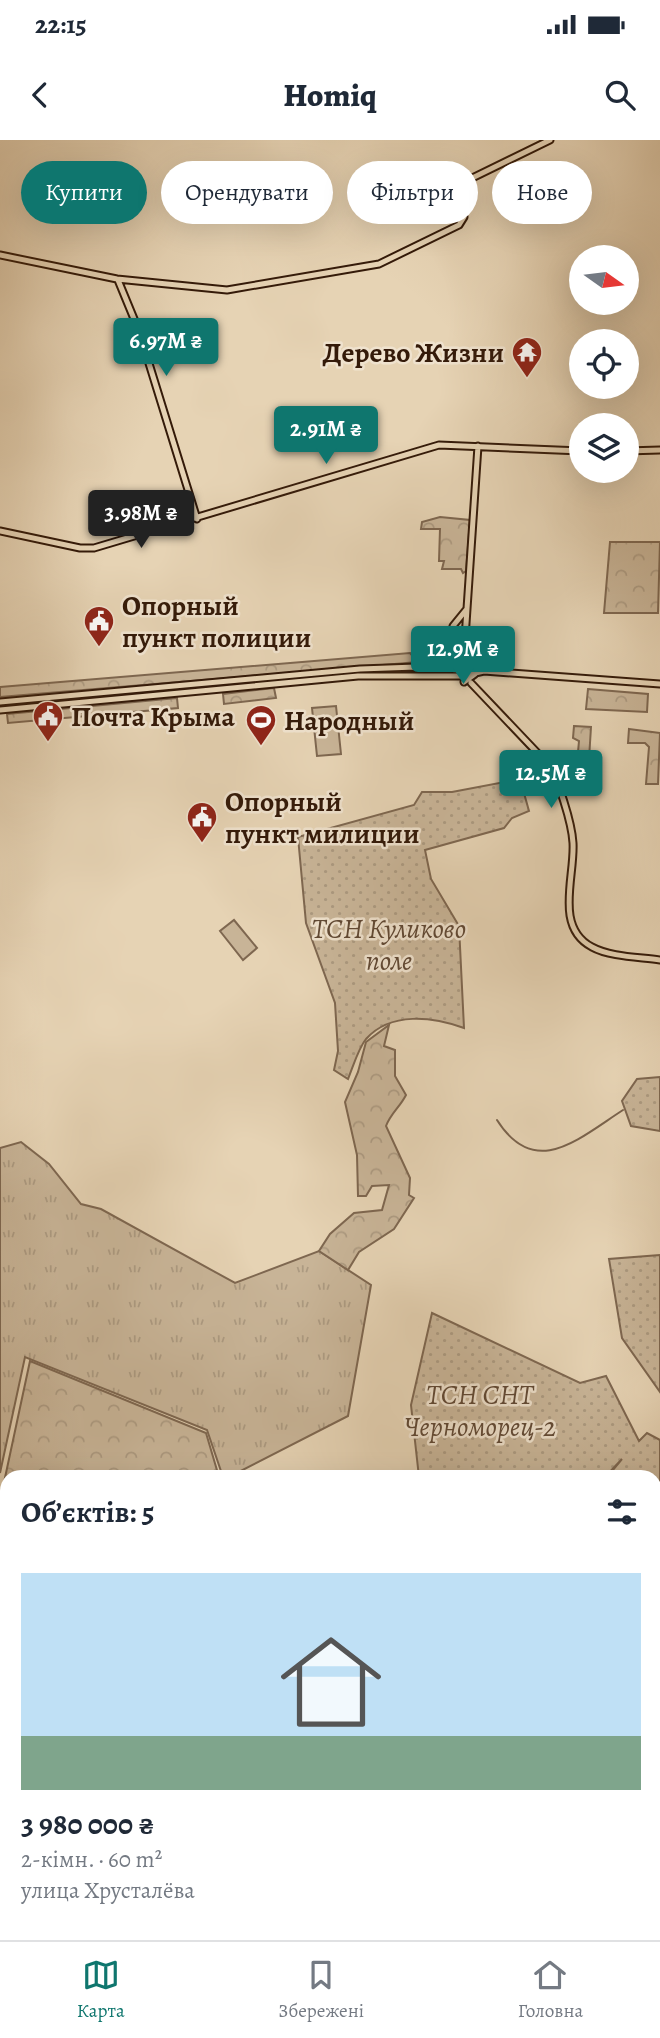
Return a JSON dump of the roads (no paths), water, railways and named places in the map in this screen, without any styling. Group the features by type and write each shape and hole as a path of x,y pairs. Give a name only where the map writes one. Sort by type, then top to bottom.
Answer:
{"main road":[{"path":"0,255 135,282 227,290 379,264 459,225 465,211 457,194 458,186 550,140"},
{"path":"117,279 123,287 197,519"},
{"path":"123,287 135,282"},
{"path":"0,531 80,548 94,548 431,447 454,443 569,451"},
{"path":"464,677 478,446"},
{"path":"639,451 660,450"},
{"path":"449,668 453,626 467,610"},
{"path":"453,626 459,623 465,627"},
{"path":"464,649 468,661 477,672"},
{"path":"0,702 360,669 449,668 482,693 555,775 573,842 570,919 577,935 598,950 660,960"},
{"path":"464,677 477,672"},
{"path":"477,672 475,681 482,693"},
{"path":"0,710 358,676 464,677 477,672 660,684"}],"waterway":[{"path":"497,1120 511,1138 526,1148 542,1151 573,1142 623,1110"}],"place":[{"name":"Дерево Жизни","path":"527,379"},
{"name":"Опорный пункт полиции","path":"99,648"},
{"name":"Почта Крыма","path":"48,743"},
{"name":"Народный","path":"261,747"},
{"name":"Опорный пункт милиции","path":"202,844"}],"park label":[{"name":"ТСН Куликово поле","path":"389,944"},
{"name":"ТСН СНТ Черноморец-2","path":"480,1410"}]}
